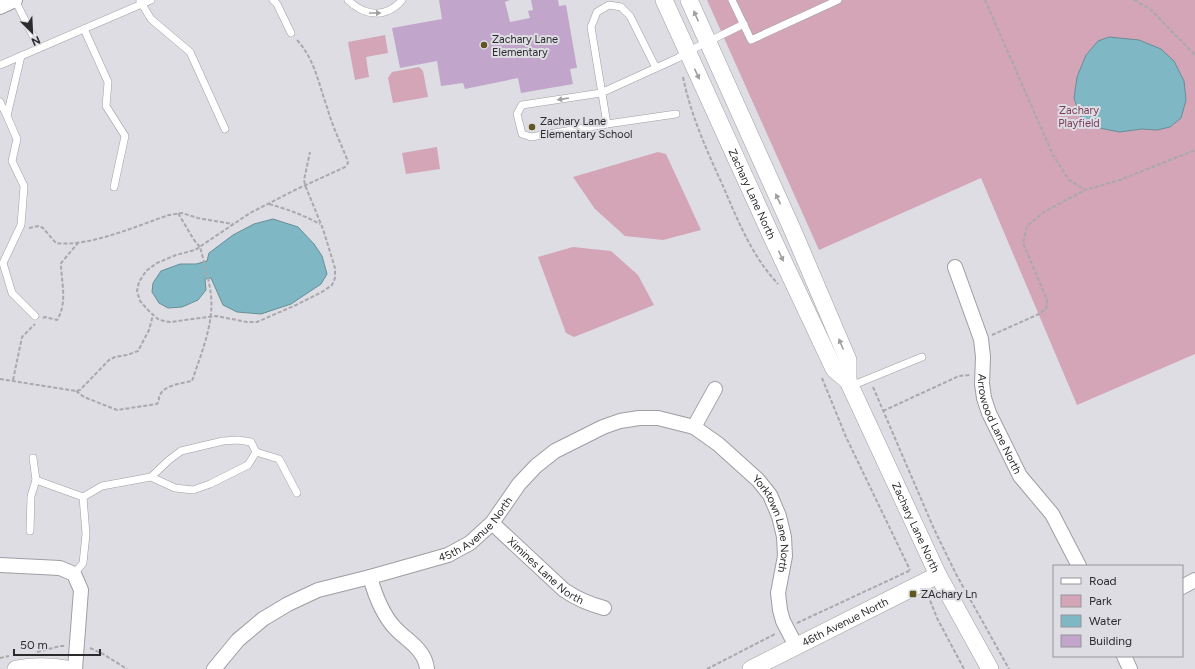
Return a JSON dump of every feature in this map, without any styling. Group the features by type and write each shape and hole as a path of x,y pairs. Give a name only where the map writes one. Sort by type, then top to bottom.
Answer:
{"street":[{"path":"0,7 15,0"},
{"name":"Zachary Lane North","path":"664,0 683,55 834,368 850,384"},
{"name":"Zachary Lane North","path":"689,0 793,231 848,360 850,384 931,579 990,669"},
{"name":"Arrowood Lane North","path":"955,267 981,339 983,357 982,384 986,405 1009,456 1020,476 1052,514 1078,565"},
{"path":"694,427 715,389"},
{"name":"45th Avenue North","path":"214,669 238,640 263,619 288,604 318,590 448,555 470,543 492,523 519,484 536,466 555,451 603,427 620,421 640,418 658,418 694,427"},
{"name":"Yorktown Lane North","path":"694,427 724,449 758,480 770,495 780,516 784,537 785,556 778,593 780,610 796,646"},
{"name":"Ximines Lane North","path":"492,523 564,590 577,599 590,605 604,608"},
{"path":"0,565 60,568 74,574 81,590 75,669"},
{"path":"370,577 375,594 383,610 395,628 411,641 420,652 427,669"},
{"name":"46th Avenue North","path":"751,669 931,579"},
{"path":"1183,586 1195,580"},
{"path":"1124,657 1130,669"},
{"path":"16,669 34,666 67,669"}],"lane":[{"path":"15,0 39,48"},
{"path":"0,65 84,29 140,2 151,0"},
{"path":"273,0 277,4 291,33"},
{"path":"348,0 355,7 365,12 376,14 388,11 398,5 402,0"},
{"path":"732,0 751,40 838,0"},
{"path":"140,2 151,19 190,52 225,130"},
{"path":"607,124 591,27 597,12 609,5 621,7 630,16 656,68"},
{"path":"676,114 531,137 522,134 517,114 522,105 601,93 683,55 744,24"},
{"path":"84,29 108,82 106,106 125,136 114,187"},
{"path":"7,116 21,56"},
{"path":"0,102 18,138 12,161 24,186 20,225 3,263 12,293 38,319"},
{"path":"850,384 922,357"},
{"path":"36,480 82,497 102,486 151,477 168,460 181,451 223,441 238,440 251,442 256,452 279,459 297,492"},
{"path":"151,477 175,488 193,490 210,484 248,465 256,452"},
{"path":"30,531 31,496 36,480 33,458"},
{"path":"74,574 83,563 86,534 82,497"}],"path":[{"path":"985,0 1053,155 1069,180 1085,190"},
{"path":"1134,0 1150,9 1195,54"},
{"path":"291,33 305,50 314,68 348,163 345,167 305,185 268,204 234,224 195,250 176,255 156,263 146,271 139,282 137,291 140,301 153,315 159,320 170,322 216,316 247,322 257,322 296,306 332,285 335,278 335,268 321,225 305,185 304,180 310,152"},
{"path":"683,55 687,97 698,129 747,242 771,277 780,286"},
{"path":"981,339 1039,314 1046,308 1047,300 1023,243 1027,226 1044,212 1085,190 1120,180 1195,150"},
{"path":"268,204 304,215 321,225"},
{"path":"19,228 39,226 43,228 56,243 66,244 93,240 178,213 217,222 234,224"},
{"path":"0,379 76,391 84,397 117,410 157,404 163,390 192,381 206,339 210,317 211,296 200,247 190,234 178,213"},
{"path":"13,380 22,337 38,319 44,317 57,320 59,316 63,290 61,263 78,242"},
{"path":"76,391 87,385 109,360 115,356 127,355 138,351 149,330 153,315"},
{"path":"821,374 846,437 910,570 931,579 937,618 964,669"},
{"path":"883,411 959,376 982,374"},
{"path":"707,669 787,628 910,570"}],"green space":[{"name":"Zachary Playfield","path":"707,0 1195,0 1195,354 1077,405 981,178 819,250"},
{"path":"385,35 388,53 366,57 369,77 355,80 348,42"},
{"path":"419,67 423,71 428,97 393,103 388,78 392,72"},
{"path":"437,147 440,169 406,174 402,153"},
{"path":"658,152 666,154 701,230 663,240 625,236 595,209 573,177"},
{"path":"573,247 611,251 638,275 654,305 574,337 566,333 538,257"}],"water":[{"path":"1109,37 1139,40 1161,49 1174,61 1184,81 1186,100 1181,118 1170,127 1157,130 1141,129 1120,132 1099,128 1080,116 1074,98 1077,77 1086,55 1098,41"},
{"path":"273,219 298,227 314,244 322,256 327,274 321,284 291,304 261,314 237,312 223,305 211,278 205,279 206,290 198,300 182,307 168,308 159,303 152,292 153,283 161,271 180,264 196,264 207,261 209,253 233,235 254,224"}],"building":[{"name":"Zachary Lane Elementary","path":"439,0 510,0 505,2 510,22 530,18 528,11 533,10 531,0 558,0 559,6 566,5 577,68 570,69 573,84 521,93 518,78 465,89 463,83 441,86 437,61 400,68 392,28 442,19"}],"place":[{"name":"Zachary Lane Elementary","path":"484,45"},
{"name":"Zachary Lane Elementary School","path":"532,127"},
{"name":"ZAchary Ln","path":"913,594"}]}
